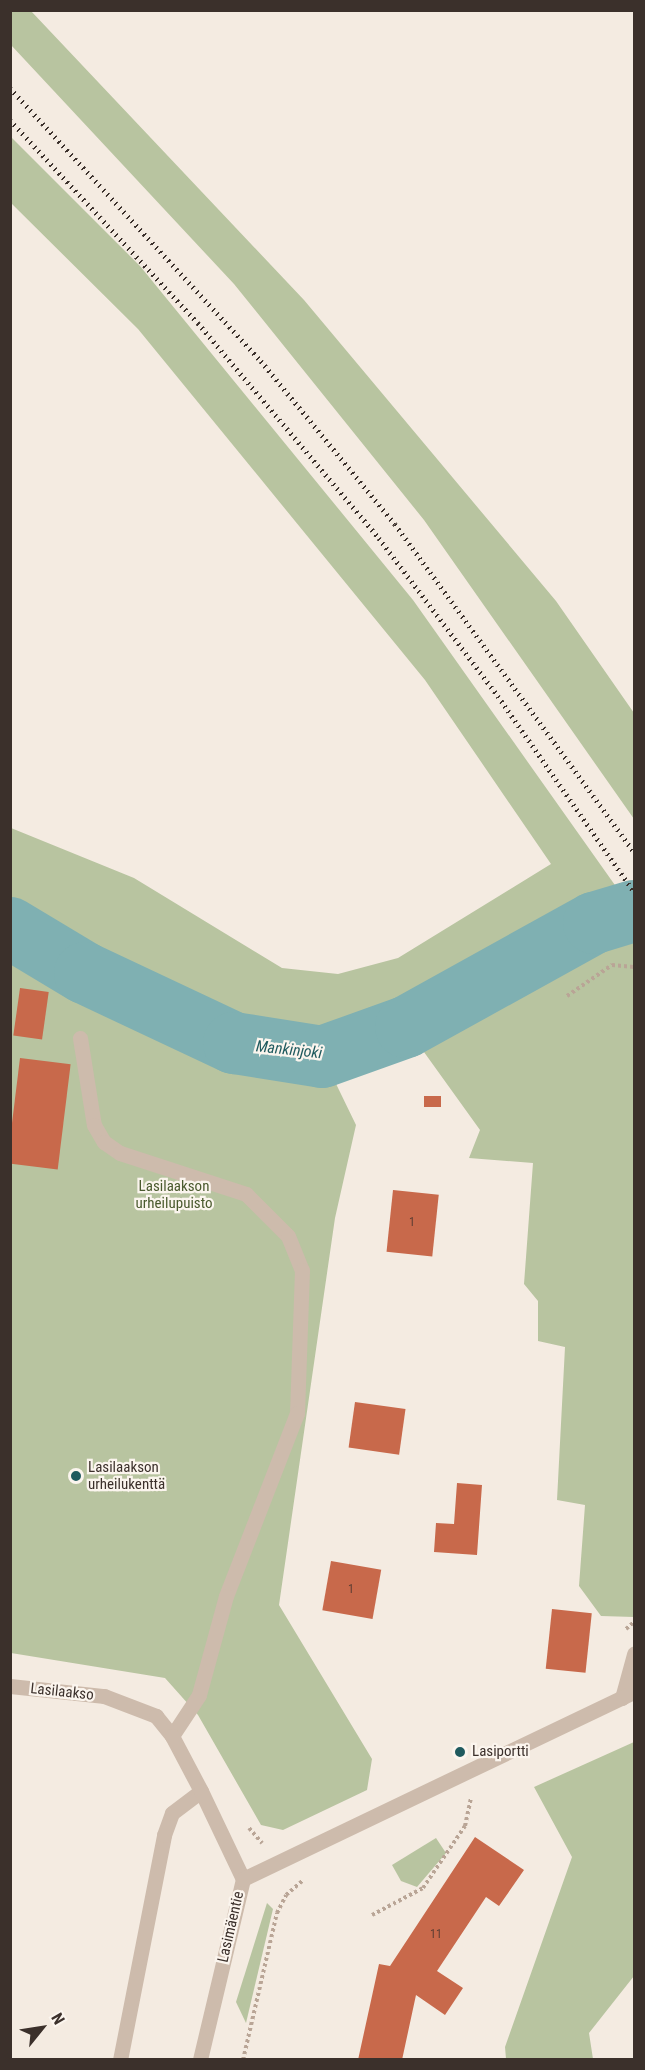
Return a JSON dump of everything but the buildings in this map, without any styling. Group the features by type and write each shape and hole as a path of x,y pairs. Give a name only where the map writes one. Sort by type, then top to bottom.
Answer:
{"street":[{"path":"80,1038 94,1125 104,1142 120,1152 246,1194 288,1236 302,1270 297,1413 226,1596 199,1695 172,1736"},
{"path":"243,1879 628,1695 634,1654"},
{"name":"Lasilaakso","path":"10,1686 104,1696 156,1716 172,1736"},
{"name":"Lasimäentie","path":"172,1736 243,1879 200,2060"},
{"path":"120,2060 164,1835 172,1814 201,1791"}],"path":[{"path":"567,996 612,966 634,967"},
{"path":"372,1915 423,1888 465,1826 471,1796"},
{"path":"243,2060 277,1913 286,1895"}],"green space":[{"path":"11,10 31,11 304,300 556,601 634,713 634,819 424,520 234,284 11,45"},
{"name":"Lasilaakson urheilupuisto","path":"10,136 140,266 413,600 634,912 634,1617 601,1616 579,1586 585,1505 557,1500 565,1347 538,1341 538,1301 524,1284 533,1163 469,1158 480,1130 406,1027 323,1057 356,1125 335,1218 279,1605 372,1759 367,1790 283,1830 261,1825 198,1715 165,1678 11,1653 11,828 134,878 282,968 338,974 398,958 551,864 425,680 138,329 11,203"},
{"path":"634,1742 634,1976 589,2033 593,2059 506,2059 505,2047 572,1857 534,1787"},
{"path":"436,1838 446,1853 417,1887 401,1881 392,1865"},
{"path":"267,1903 273,1909 246,2023 236,2002"}],"waterway":[{"name":"Mankinjoki","path":"10,928 85,973 234,1043 322,1057 406,1027 594,923 634,911"}],"railway":[{"path":"10,88 261,361 395,524 634,852"},
{"path":"10,120 198,323 379,538 498,696 634,892"}],"place":[{"name":"Lasilaakson urheilukenttä","path":"76,1476"},
{"name":"Lasiportti","path":"460,1752"}]}
